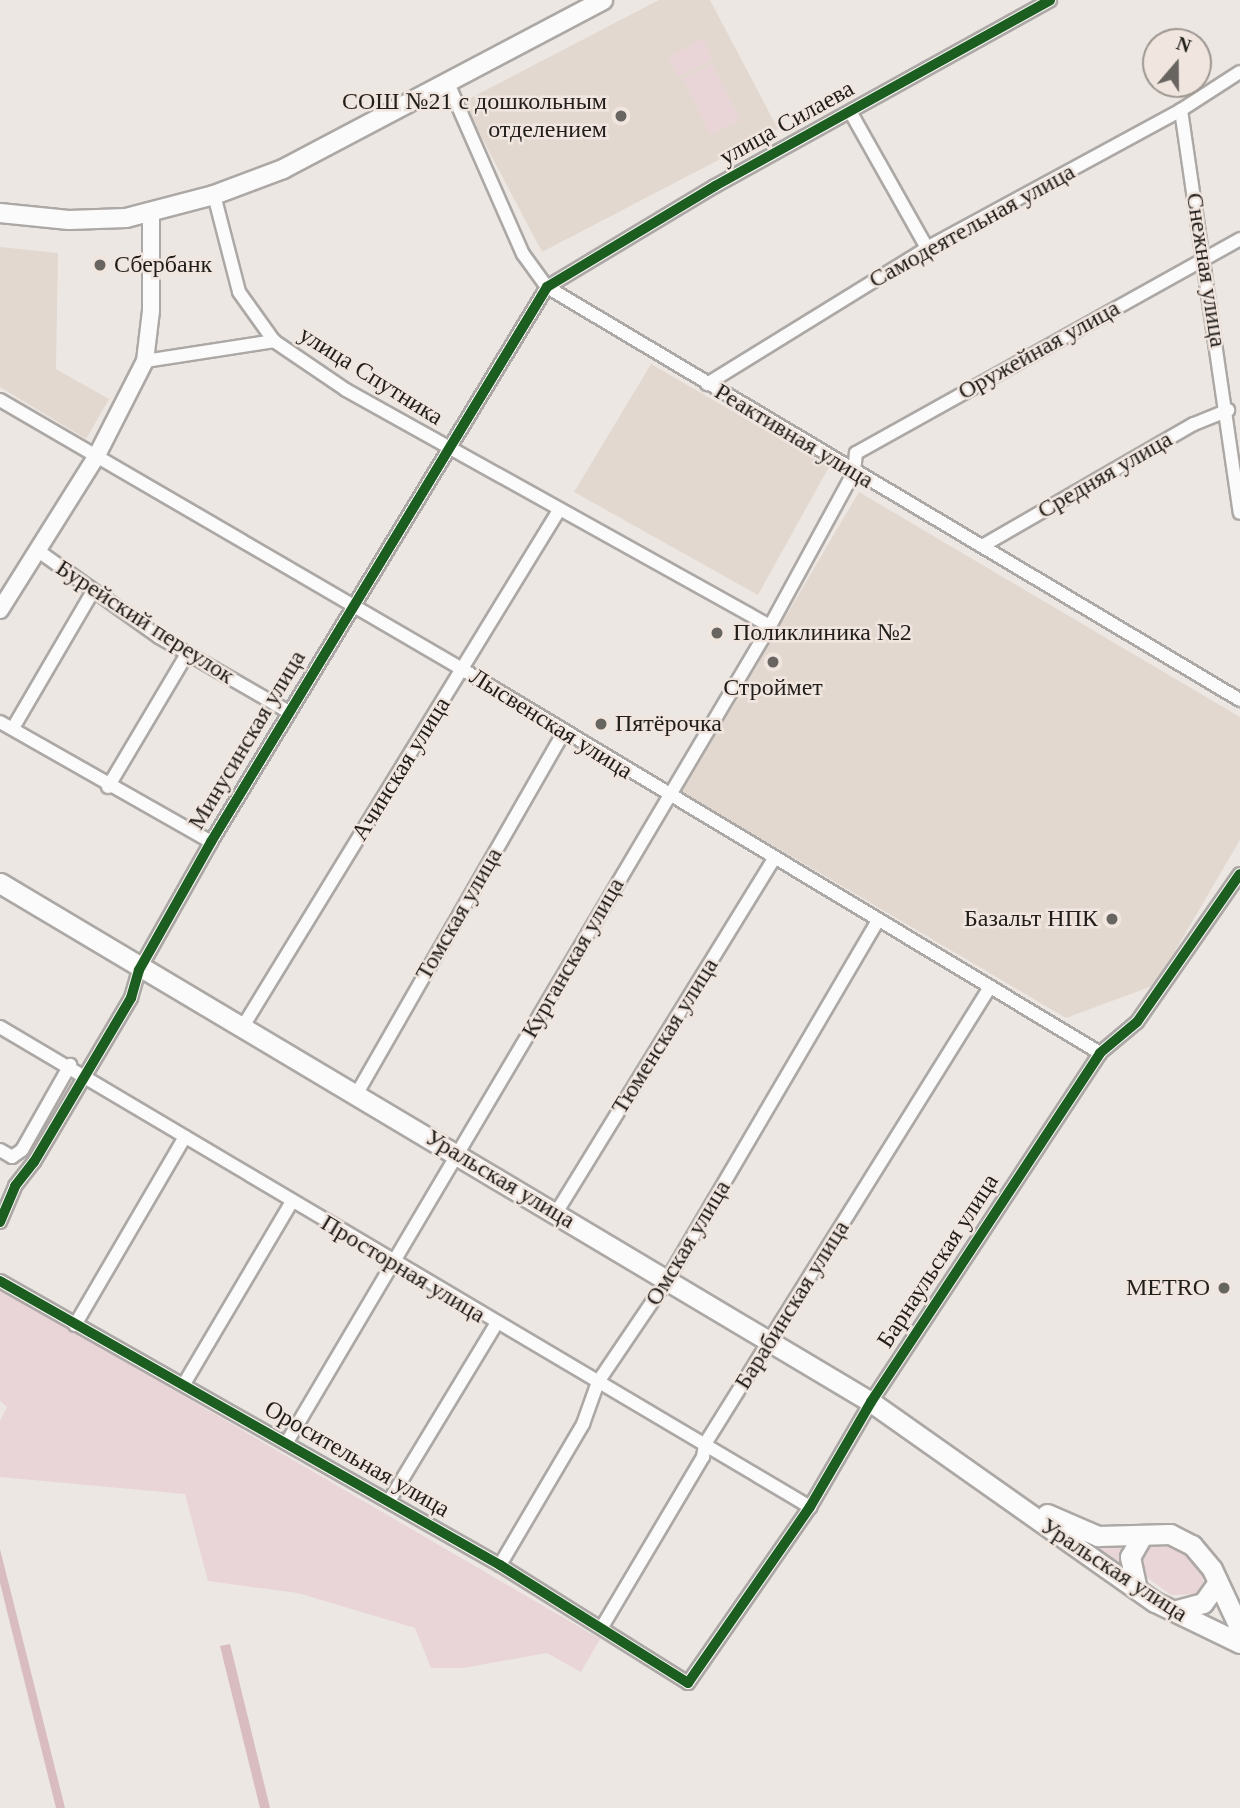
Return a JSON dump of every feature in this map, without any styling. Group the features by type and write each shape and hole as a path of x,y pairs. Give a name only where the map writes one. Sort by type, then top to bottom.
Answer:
{"main road":[{"path":"0,213 69,220 151,212 214,195 283,169 603,0"},
{"name":"Уральская улица","path":"0,883 139,970 460,1153 871,1402 1136,1585 1155,1602 1177,1610 1240,1643"},
{"name":"Уральская улица","path":"993,1487 1073,1528 1098,1536 1141,1538 1170,1534 1192,1545 1212,1569 1216,1585 1240,1629"},
{"path":"1136,1585 1130,1557 1141,1538"},
{"path":"1177,1610 1203,1603 1216,1585"}],"street":[{"name":"улица Силаева","path":"547,287 715,186 1050,0"},
{"name":"Самодеятельная улица","path":"706,384 927,248 1181,110 1240,72"},
{"name":"Реактивная улица","path":"447,81 523,254 547,287 1240,700"},
{"name":"Снежная улица","path":"1181,110 1228,410 1240,513"},
{"path":"850,113 927,248"},
{"name":"улица Спутника","path":"214,195 239,292 274,341 346,390 769,626"},
{"path":"0,610 96,457 145,361 151,311 151,212"},
{"name":"Оружейная улица","path":"854,472 856,453 1240,239"},
{"name":"Минусинская улица","path":"0,1222 15,1186 86,1075 131,998 139,970 211,842 350,608 451,450 547,287"},
{"path":"145,361 274,341"},
{"name":"Лысвенская улица","path":"0,400 350,608 462,669 563,734 1100,1053"},
{"name":"Средняя улица","path":"984,545 1194,424 1228,410"},
{"name":"Курганская улица","path":"287,1442 460,1153 666,795 769,626 854,472"},
{"name":"Ачинская улица","path":"242,1028 559,510"},
{"name":"Бурейский переулок","path":"37,550 187,654 289,712"},
{"path":"13,729 93,591"},
{"path":"108,788 187,654"},
{"path":"0,722 108,788 211,842"},
{"name":"Томская улица","path":"356,1095 563,734"},
{"name":"Тюменская улица","path":"556,1213 774,859"},
{"name":"Барнаульская улица","path":"688,1683 810,1507 871,1402 1100,1053 1137,1022 1240,874"},
{"name":"Омская улица","path":"500,1565 583,1424 598,1382 667,1280 878,921"},
{"name":"Барабинская улица","path":"602,1627 703,1457 705,1444 990,987"},
{"name":"Просторная улица","path":"0,1027 70,1065 291,1203 810,1507"},
{"path":"0,1150 12,1157 22,1150 70,1065"},
{"path":"75,1325 186,1138"},
{"path":"184,1384 291,1203"},
{"name":"Оросительная улица","path":"0,1281 500,1565 688,1683"},
{"path":"389,1501 496,1324"}],"shaded area":[{"name":"СОШ №21 с дошкольным отделением","path":"659,0 710,0 778,129 542,252 463,102"},
{"path":"703,39 713,60 678,77 668,57"},
{"path":"712,64 740,121 710,135 683,78"},
{"path":"0,247 58,253 56,369 109,399 86,439 0,387"},
{"path":"651,364 829,467 758,595 574,492"},
{"path":"859,492 1240,717 1240,840 1155,985 1066,1018 682,792"},
{"path":"0,1289 600,1639 581,1672 547,1653 463,1668 431,1668 415,1628 298,1593 208,1581 185,1494 0,1477 0,1421 7,1407 0,1401"},
{"path":"1080,1539 1125,1540 1120,1568"},
{"path":"1170,1544 1184,1549 1201,1569 1204,1584 1198,1594 1171,1595 1145,1576 1141,1552 1153,1545"},
{"path":"0,1549 65,1808 56,1808 0,1583"},
{"path":"230,1644 270,1808 260,1808 220,1646"}],"cycle path":[{"path":"0,1222 15,1186 34,1162 131,998 139,970 211,842 547,287 715,186 1050,0"},
{"path":"0,1281 500,1565 688,1683 810,1507 871,1402 1100,1053 1137,1022 1240,874"}],"place":[{"name":"СОШ №21 с дошкольным отделением","path":"621,116"},
{"name":"Сбербанк","path":"100,265"},
{"name":"Поликлиника №2","path":"717,633"},
{"name":"Строймет","path":"773,662"},
{"name":"Пятёрочка","path":"601,724"},
{"name":"Базальт НПК","path":"1112,919"},
{"name":"METRO","path":"1224,1288"}]}
